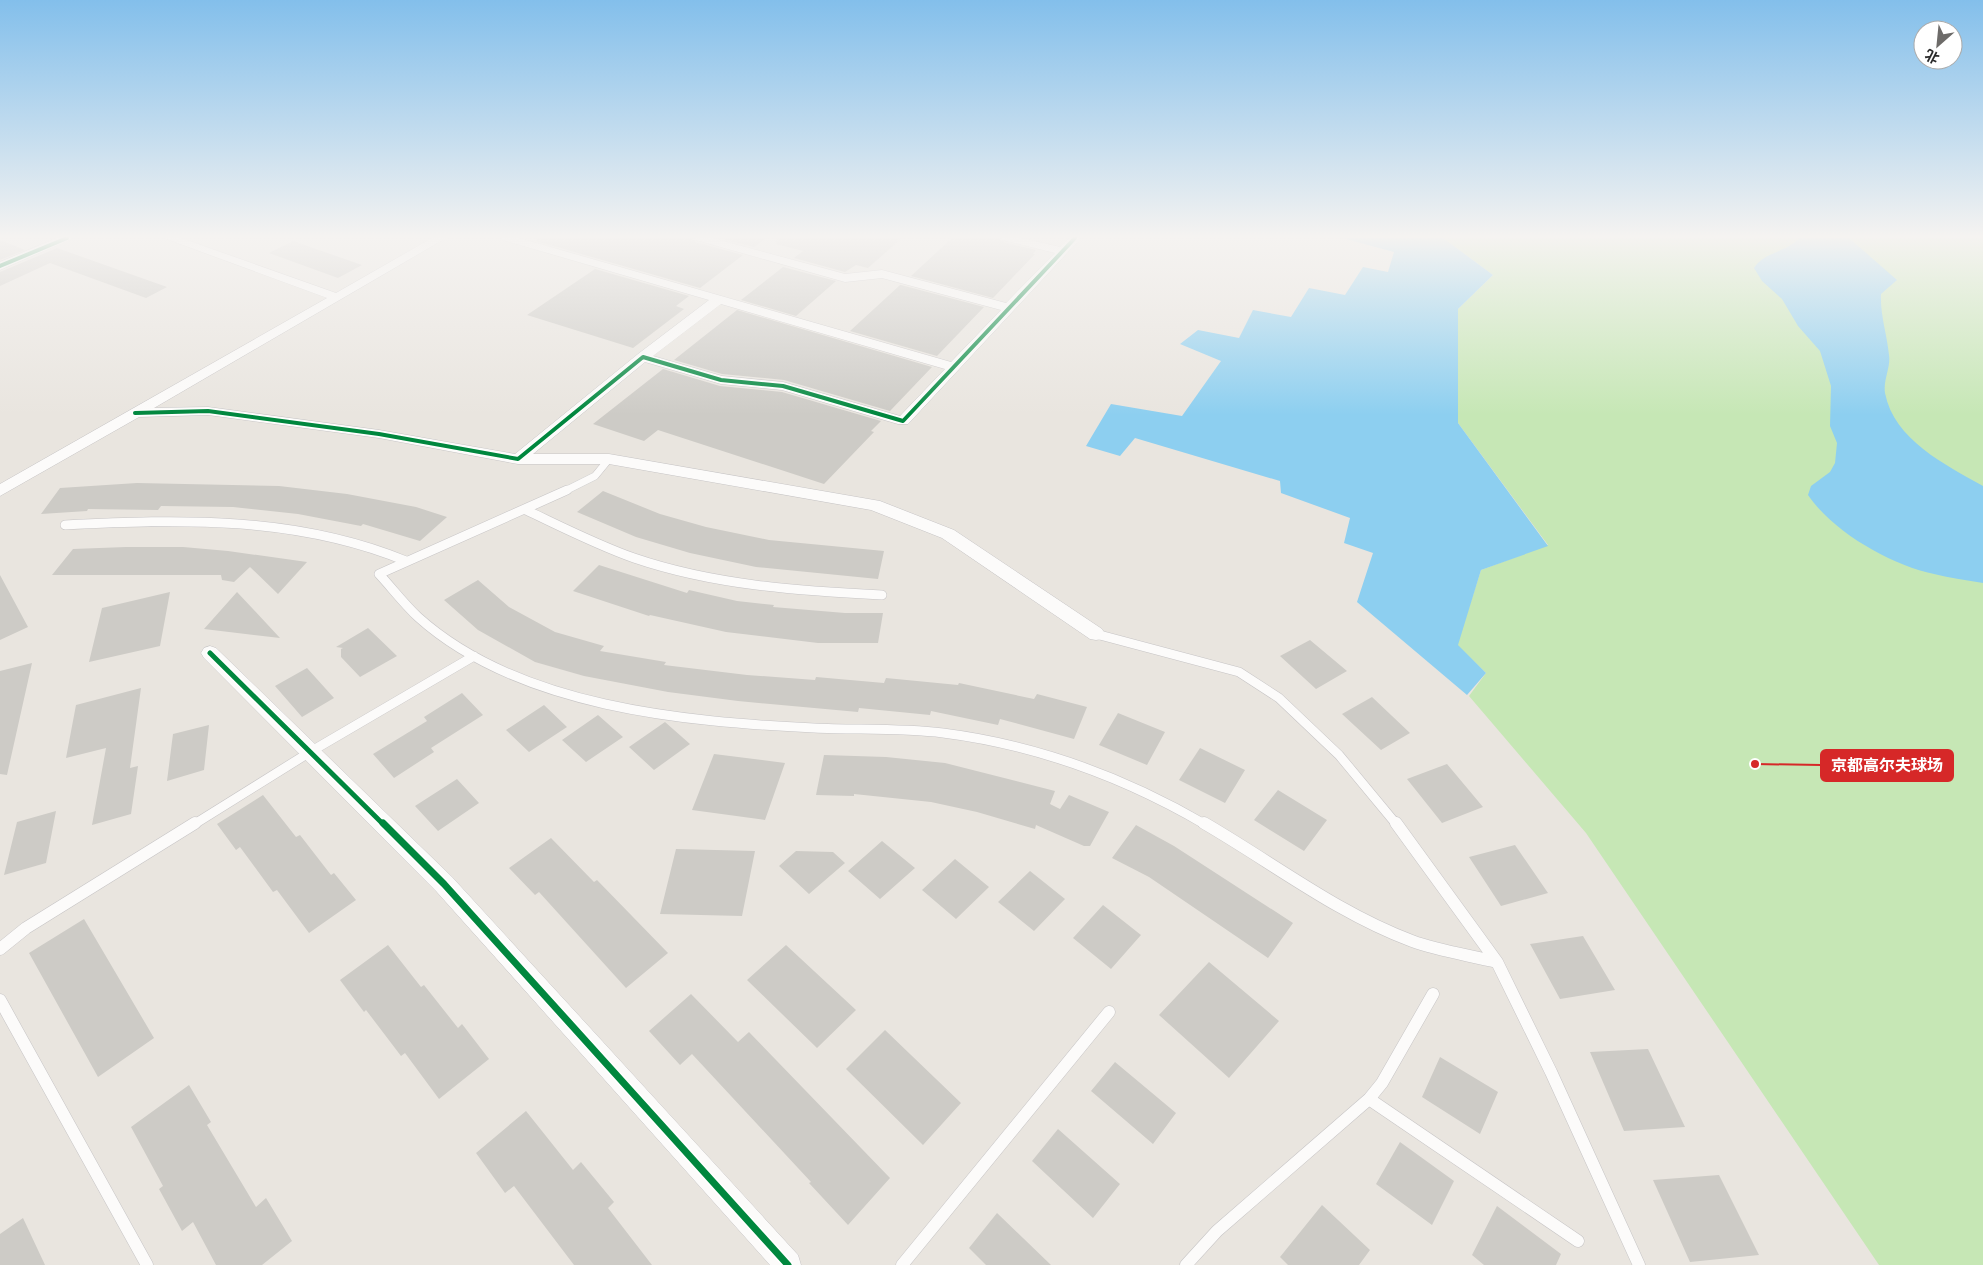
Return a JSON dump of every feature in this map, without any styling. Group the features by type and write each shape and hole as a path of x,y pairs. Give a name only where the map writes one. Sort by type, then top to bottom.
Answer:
{"street":[{"path":"0,491 336,297"},
{"path":"712,297 954,367"},
{"path":"968,297 1009,308"},
{"path":"643,357 721,380 783,386 903,421 1019,297"},
{"path":"518,459 643,357 719,299"},
{"path":"135,413 218,413 379,434 518,459 609,459 874,505 948,534 1096,634"},
{"path":"210,653 444,884 788,1265"}],"lane":[{"path":"609,459 595,476 526,510 379,574 395,597 442,636 474,656 512,675 555,691 608,704 689,718 816,728 896,729 959,736 1027,749 1082,766 1141,789 1238,843 1331,903 1417,943 1497,962"},
{"path":"526,510 602,546 649,562 702,575 780,588 882,596"},
{"path":"66,525 169,521 284,529 344,539 380,548 406,561"},
{"path":"1096,634 1239,672 1279,698 1339,755 1406,835 1497,962 1551,1072 1639,1265"},
{"path":"0,949 26,928 310,752 474,656"},
{"path":"1186,1265 1217,1231 1369,1099 1382,1083 1433,994"},
{"path":"0,1000 147,1265"},
{"path":"902,1265 1109,1012"},
{"path":"1369,1099 1578,1241"}],"green space":[{"path":"1470,297 1983,297 1983,1265 1879,1265 1586,833 1469,696 1486,673 1457,645 1481,570 1548,545 1458,423 1458,309"}],"water":[{"path":"1303,297 1470,297 1458,309 1458,423 1548,546 1481,570 1458,645 1486,673 1467,695 1357,602 1373,553 1344,543 1350,518 1281,493 1280,481 1135,438 1120,456 1086,446 1111,404 1182,416 1221,361 1180,344 1198,330 1239,338 1253,310 1291,317"},
{"path":"1780,297 1881,297 1889,360 1885,393 1890,410 1910,438 1938,460 1983,486 1983,583 1917,570 1882,555 1864,545 1832,522 1808,495 1811,486 1830,472 1835,463 1837,443 1830,426 1831,386 1820,351 1798,326"}],"building":[{"path":"554,297 688,297 676,306 684,309 633,348 527,315"},
{"path":"745,297 818,297 796,316 741,300"},
{"path":"887,297 946,297 984,307 937,356 850,331"},
{"path":"737,310 932,367 890,411 784,380 722,374 674,360"},
{"path":"663,369 720,386 782,392 881,421 871,431 874,432 824,484 658,430 644,441 593,424"},
{"path":"137,483 279,486 347,494 416,507 447,517 420,541 363,524 361,526 298,514 233,507 161,506 158,510 88,509 87,511 41,514 60,488"},
{"path":"603,491 660,514 706,527 769,540 884,551 878,579 756,567 690,553 636,537 577,512"},
{"path":"183,547 307,562 278,594 250,567 234,582 222,580 221,575 52,575 73,549"},
{"path":"599,565 687,593 689,590 737,601 774,605 773,607 845,613 883,613 878,643 818,643 726,632 649,616 573,591"},
{"path":"0,575 28,627 0,640"},
{"path":"478,580 509,607 555,632 604,646 600,651 666,662 664,665 747,675 815,680 816,677 884,683 886,678 958,685 959,683 1034,699 1037,694 1087,707 1074,739 1000,719 998,725 931,711 930,715 859,708 858,712 738,701 668,692 584,676 535,662 478,630 444,600"},
{"path":"170,592 160,646 89,662 102,608"},
{"path":"237,592 253,609 280,638 204,629"},
{"path":"368,628 397,656 360,677 341,657 341,649 343,648 336,647"},
{"path":"1310,640 1347,671 1316,689 1280,656"},
{"path":"32,663 7,775 0,774 0,671"},
{"path":"307,668 334,698 302,717 275,686"},
{"path":"141,688 130,768 138,766 131,814 92,825 106,748 66,758 76,705"},
{"path":"462,693 483,715 431,748 434,752 394,778 373,754 427,721 424,717"},
{"path":"1372,697 1410,733 1381,750 1342,714"},
{"path":"544,705 567,727 529,752 506,730"},
{"path":"1118,713 1165,732 1147,765 1099,745"},
{"path":"598,715 623,737 586,762 562,740"},
{"path":"665,722 690,744 654,770 629,747"},
{"path":"209,725 204,770 167,781 173,734"},
{"path":"1200,748 1245,770 1225,803 1179,780"},
{"path":"714,754 785,763 765,820 692,810"},
{"path":"824,755 886,757 945,763 1055,791 1050,804 1060,809 1069,795 1109,812 1090,846 1084,846 1036,825 1035,829 977,812 931,802 854,794 854,796 816,795"},
{"path":"1447,764 1483,807 1442,823 1407,779"},
{"path":"457,779 479,803 438,831 415,806"},
{"path":"1278,790 1327,820 1304,851 1254,820"},
{"path":"263,795 296,837 300,835 331,875 334,873 356,900 309,933 277,890 273,892 240,847 236,850 217,824"},
{"path":"56,811 46,863 4,875 17,822"},
{"path":"1136,825 1174,846 1293,923 1268,958 1149,877 1112,858"},
{"path":"551,838 594,882 597,880 668,953 626,988 539,892 535,895 509,868"},
{"path":"882,841 915,868 880,899 848,871"},
{"path":"1515,845 1548,893 1501,906 1469,857"},
{"path":"676,849 755,851 742,916 660,914"},
{"path":"796,851 833,852 845,863 809,894 779,866"},
{"path":"955,859 989,887 956,919 922,890"},
{"path":"1030,871 1065,899 1034,931 998,902"},
{"path":"1103,905 1141,935 1111,969 1073,938"},
{"path":"84,919 154,1038 98,1077 29,953"},
{"path":"1583,936 1615,990 1560,999 1530,944"},
{"path":"388,945 421,987 424,985 458,1028 462,1024 489,1059 439,1099 405,1053 401,1056 340,980"},
{"path":"786,945 856,1010 817,1048 747,980"},
{"path":"1209,962 1279,1021 1229,1078 1159,1015"},
{"path":"691,994 738,1042 749,1032 890,1178 848,1225 809,1183 811,1182 692,1054 680,1065 649,1031"},
{"path":"885,1030 961,1103 923,1145 846,1069"},
{"path":"1648,1049 1685,1127 1624,1131 1590,1052"},
{"path":"1440,1057 1498,1092 1480,1134 1422,1097"},
{"path":"1115,1062 1176,1113 1153,1144 1091,1091"},
{"path":"189,1085 211,1122 207,1125 256,1207 266,1198 292,1241 262,1265 216,1265 193,1222 182,1231 159,1189 163,1186 131,1127"},
{"path":"526,1111 573,1170 581,1162 614,1202 608,1208 652,1265 574,1265 514,1186 505,1193 476,1153"},
{"path":"1058,1129 1120,1184 1093,1218 1032,1161"},
{"path":"1400,1142 1454,1181 1432,1225 1376,1184"},
{"path":"1719,1175 1759,1255 1690,1262 1653,1180"},
{"path":"1322,1205 1370,1250 1359,1265 1288,1265 1280,1257"},
{"path":"1497,1206 1561,1254 1556,1265 1484,1265 1472,1255"},
{"path":"997,1213 1051,1265 986,1265 969,1248"},
{"path":"23,1218 45,1265 0,1265 0,1234"}],"cycle path":[{"path":"135,413 208,411 379,434 518,459 643,357 721,380 783,386 903,421 1020,297"},
{"path":"210,653 444,884 788,1265"}],"place":[{"name":"京都高尔夫球场","path":"1755,764"}]}
